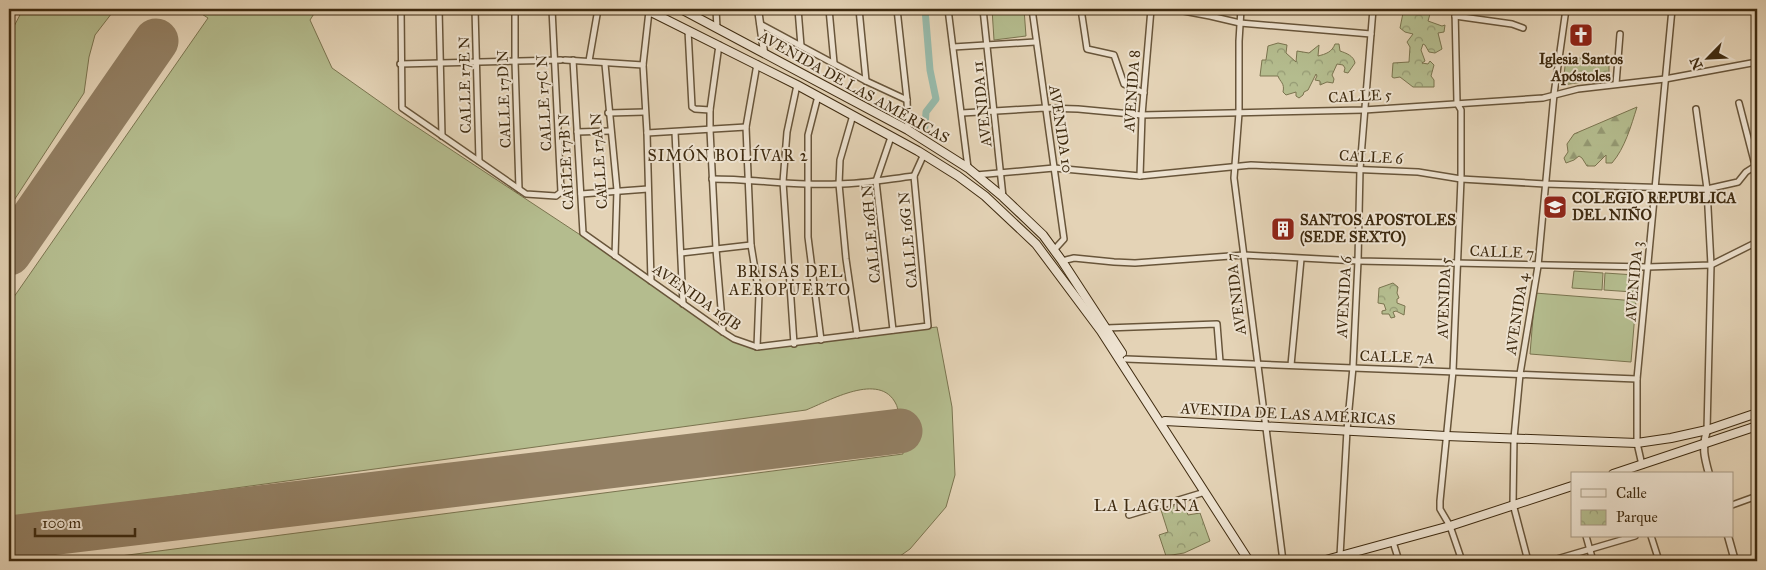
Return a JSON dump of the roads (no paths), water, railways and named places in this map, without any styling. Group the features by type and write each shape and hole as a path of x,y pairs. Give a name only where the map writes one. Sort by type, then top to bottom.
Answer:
{"main road":[{"name":"AVENIDA DE LAS AMÉRICAS","path":"681,9 923,138 968,168 1003,197 1043,235 1054,250 1166,421 1446,436 1636,442 1671,438 1707,430 1757,413"},
{"name":"AVENIDA DE LAS AMÉRICAS","path":"647,10 757,64 921,152 985,196 1036,244 1101,331 1249,561"},
{"path":"902,142 908,137 908,130"},
{"path":"921,152 917,143 923,138"},
{"path":"1166,421 1255,561"},
{"path":"1630,471 1642,465 1757,426"},
{"path":"1322,561 1450,526 1513,504 1571,487"}],"street":[{"path":"401,9 400,64 402,108 520,189"},
{"path":"439,9 442,136"},
{"name":"CALLE 17E N","path":"475,9 479,161"},
{"name":"CALLE 17D N","path":"515,9 520,189"},
{"name":"CALLE 17C N","path":"520,189 530,195 559,195 561,192 552,9"},
{"path":"589,61 598,9"},
{"path":"716,9 717,28"},
{"path":"758,9 764,52"},
{"path":"798,9 801,46"},
{"path":"829,9 834,64"},
{"path":"859,9 866,81"},
{"path":"897,9 907,100 908,130"},
{"path":"948,9 968,168"},
{"name":"AVENIDA 11","path":"983,9 1002,171 1003,197"},
{"name":"AVENIDA 10","path":"1032,9 1035,42 1064,239 1054,250"},
{"path":"1081,9 1087,49 1114,55 1124,84 1144,93"},
{"name":"AVENIDA 8","path":"1140,176 1142,116 1151,9"},
{"path":"1173,9 1240,23 1372,34"},
{"path":"1213,9 1213,16"},
{"name":"AVENIDA 7","path":"1241,9 1239,113 1234,178 1264,426 1283,561"},
{"name":"AVENIDA 6","path":"1340,556 1347,430 1353,367 1360,169 1373,9"},
{"name":"AVENIDA 5","path":"1455,9 1457,103 1461,110 1461,178 1453,371 1440,509 1450,526 1462,561"},
{"name":"AVENIDA 4","path":"1528,561 1513,504 1514,438 1520,374 1538,266 1554,94 1566,9"},
{"name":"AVENIDA 3","path":"1642,465 1636,442 1637,379 1672,9"},
{"path":"647,10 643,65 651,281"},
{"path":"1455,16 1512,24 1523,28"},
{"path":"760,24 866,81 907,100"},
{"path":"688,29 692,107 710,110"},
{"path":"1616,84 1620,34"},
{"path":"953,47 1035,42"},
{"path":"719,45 710,110 710,130 722,332"},
{"path":"400,64 573,60 604,64 643,65"},
{"name":"CALLE 17B N","path":"573,60 583,233"},
{"name":"CALLE 5","path":"962,112 1045,108 1078,109 1142,116 1364,110 1543,98 1578,89 1665,79 1757,62"},
{"name":"CALLE 17A N","path":"604,64 616,190 615,256"},
{"path":"757,64 746,128 751,245 759,294 757,347"},
{"path":"794,344 783,182 787,132 797,85"},
{"path":"818,96 808,135 808,237 821,340"},
{"path":"1739,102 1756,165"},
{"path":"1696,109 1707,190 1711,265 1707,430 1703,444 1703,452 1709,472"},
{"path":"608,113 645,112"},
{"path":"853,115 840,160 839,184 846,260 857,335"},
{"path":"647,133 746,128"},
{"path":"577,132 610,131"},
{"path":"675,132 683,304"},
{"name":"CALLE 16H N","path":"891,137 876,181 893,330"},
{"name":"CALLE 16G N","path":"921,152 914,176 928,326"},
{"name":"CALLE 6","path":"976,175 1002,171 1054,168 1140,176 1250,165 1418,172 1461,178 1546,184 1707,190 1738,182 1746,172 1756,165"},
{"path":"712,179 839,184 914,176"},
{"path":"581,194 648,189"},
{"name":"AVENIDA 16JB","path":"583,233 722,332 734,339 757,347 794,344 928,326"},
{"name":"CALLE 7","path":"1062,261 1074,258 1134,263 1244,255 1358,261 1647,267 1711,265 1757,242"},
{"path":"681,253 751,245"},
{"path":"1291,365 1301,259"},
{"path":"1106,328 1218,324 1220,362"},
{"name":"CALLE 7A","path":"1126,358 1637,379"},
{"path":"1129,515 1205,492"},
{"path":"1734,504 1757,496"},
{"path":"1587,538 1593,561"},
{"path":"1550,561 1628,538"},
{"path":"1652,538 1659,561"},
{"path":"1729,538 1735,561"},
{"path":"1393,542 1399,561"}],"waterway":[{"path":"925,9 930,70 936,99 926,112 925,126"}],"place":[{"name":"Iglesia Santos Apóstoles","path":"1581,35"},
{"name":"COLEGIO REPUBLICA DEL NIÑO","path":"1555,207"},
{"name":"SANTOS APOSTOLES (SEDE SEXTO)","path":"1283,229"}],"district":[{"name":"SIMÓN BOLÍVAR 2","path":"728,155"},
{"name":"BRISAS DEL AEROPUERTO","path":"790,280"},
{"name":"LA LAGUNA","path":"1147,505"}]}
